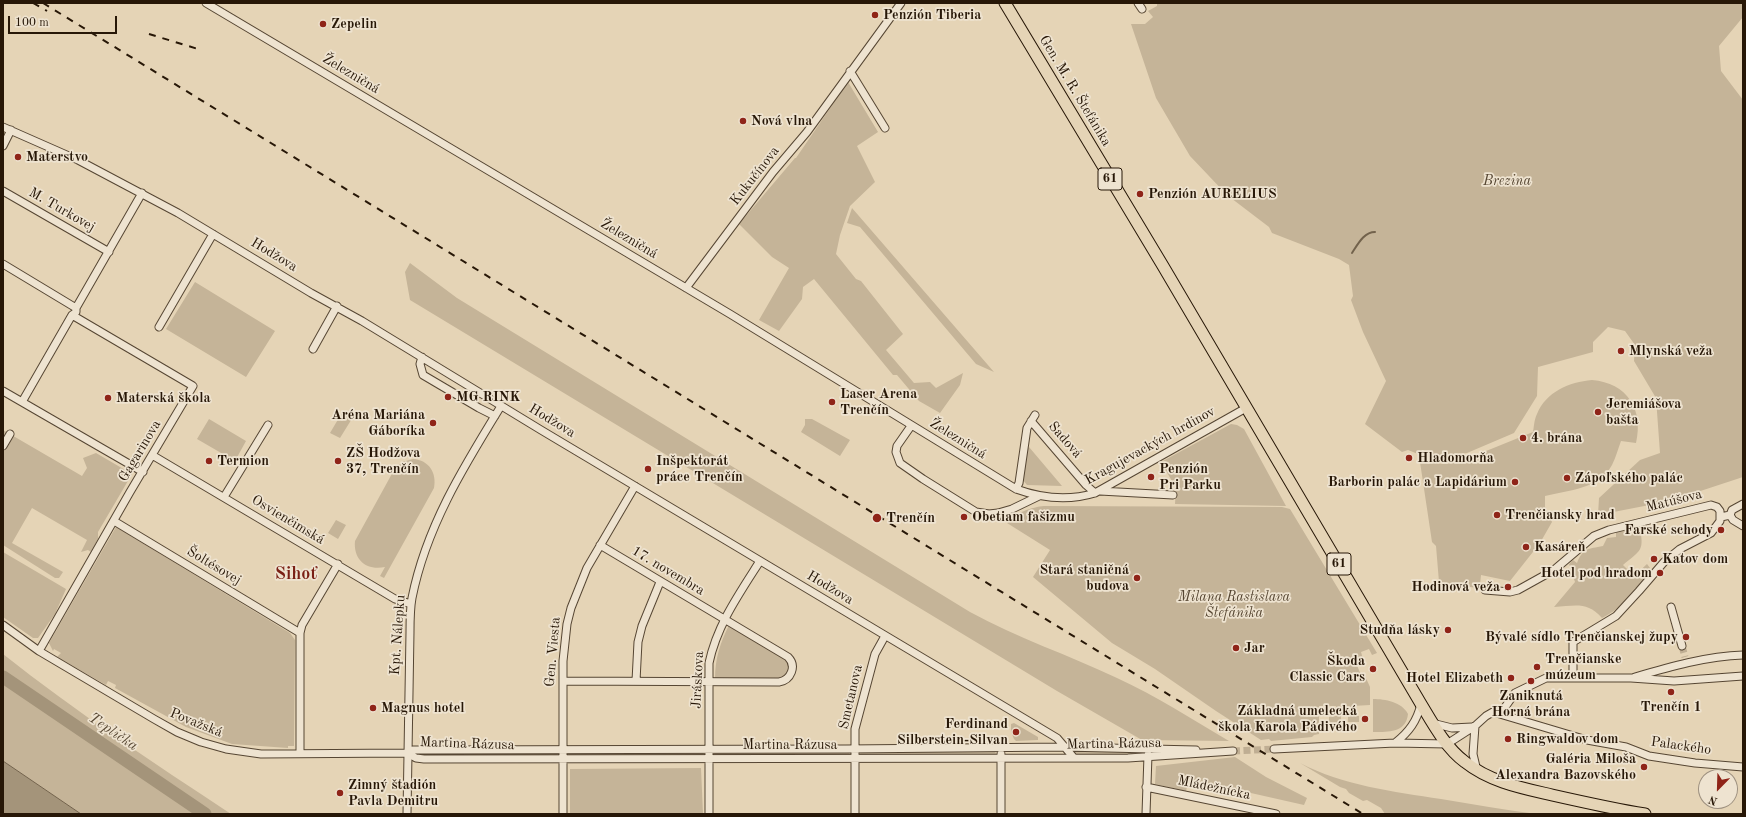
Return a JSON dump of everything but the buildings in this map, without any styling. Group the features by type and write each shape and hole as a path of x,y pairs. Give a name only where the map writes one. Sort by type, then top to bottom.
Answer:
{"main road":[{"name":"Gen. M. R. Štefánika","path":"1005,3 1246,408"},
{"name":"61","path":"1246,408 1432,723 1447,744 1463,762 1491,778 1524,789 1598,806 1645,814"}],"street":[{"name":"Železničná","path":"206,3 686,288 1016,489 1039,496"},
{"name":"Kukučínova","path":"686,288 773,172 807,132 850,71 902,3"},
{"path":"850,71 885,128"},
{"name":"Hodžova","path":"3,127 60,152 142,193 337,306 501,406 1057,738 1063,747 1074,758"},
{"path":"3,146 11,130"},
{"name":"M. Turkovej","path":"3,191 109,252"},
{"path":"22,402 72,315 76,312 76,308 142,193"},
{"path":"159,326 214,234"},
{"path":"3,264 76,308"},
{"path":"313,349 337,306"},
{"name":"Gagarinova","path":"39,651 193,386 72,315"},
{"path":"422,357 420,364 423,375 495,416"},
{"path":"3,391 142,472"},
{"name":"Kpt. Nálepku","path":"407,814 411,604 429,538 459,475 501,406"},
{"name":"Kragujevackých hrdinov","path":"1039,496 1078,497 1097,492 1246,408"},
{"name":"Sadová","path":"1016,489 1019,483 1027,428 1033,418 1086,485 1097,492"},
{"path":"224,497 268,425"},
{"path":"911,426 897,446 896,452 900,463 976,512 989,514 998,513 1012,509 1039,496"},
{"path":"3,446 10,434"},
{"name":"Osvienčimská","path":"152,455 395,599 411,604"},
{"name":"Gen. Viesta","path":"563,814 563,681 565,640 571,608 587,568 635,486"},
{"path":"1097,492 1173,495"},
{"path":"1730,515 1732,510 1743,504"},
{"name":"Matúšova","path":"1485,590 1510,592 1518,590 1554,570 1589,539 1609,530 1711,505 1720,510 1721,517"},
{"path":"1573,677 1572,642 1616,616 1639,592 1664,562 1680,549 1711,533 1721,517 1730,515"},
{"path":"1730,515 1733,520 1743,526"},
{"name":"Šoltésovej","path":"114,521 300,633"},
{"name":"17. novembra","path":"563,681 636,680 779,682 787,680 792,672 792,663 788,657 600,545"},
{"name":"Jiráskova","path":"709,814 709,663 713,646 724,620 760,561"},
{"path":"300,753 300,633 302,625 338,564"},
{"path":"636,680 640,631 647,610 660,582"},
{"path":"1671,607 1682,646"},
{"name":"Považská","path":"3,625 39,651 166,726 191,738 215,746 261,754 407,753"},
{"name":"Smetanova","path":"855,814 855,729 874,654 885,636"},
{"path":"1631,678 1686,660 1743,655"},
{"path":"1663,668 1665,681"},
{"path":"1503,710 1514,693 1546,678 1631,678 1665,681 1702,680 1743,676"},
{"path":"1395,743 1413,726 1421,704"},
{"name":"Palackého","path":"1447,744 1475,726 1493,712 1502,713 1560,733 1587,740 1626,747 1649,756 1695,763 1743,767"},
{"path":"1432,723 1452,728 1475,726 1473,754 1478,771"},
{"path":"1274,749 1395,743 1447,744"},
{"name":"Martina Rázusa","path":"1063,747 1231,751 1148,758 856,759 424,759 416,758 407,753 413,750 1063,747"},
{"path":"1001,748 1001,814"},
{"path":"1146,814 1148,748"},
{"name":"Mládežnícka","path":"1146,787 1276,814"}],"green space":[{"name":"Brezina","path":"1157,3 1743,3 1743,17 1719,46 1721,71 1743,100 1743,477 1670,501 1598,515 1599,498 1640,460 1660,453 1656,398 1634,361 1635,345 1625,331 1608,327 1593,342 1593,352 1538,367 1537,396 1514,433 1467,453 1419,458 1418,454 1408,450 1402,452 1365,424 1386,381 1363,332 1351,300 1353,296 1349,265 1339,259 1272,233 1269,227 1227,195 1190,156 1156,98 1131,24 1145,24 1153,17 1148,11 1157,6"},
{"path":"848,82 878,132 857,146 875,182 850,206 840,235 836,254 856,279 861,281 903,334 886,350 914,383 930,382 936,388 963,373 960,385 940,413 919,401 897,375 893,375 814,279 803,287 802,299 779,331 759,320 789,268 772,257 739,224 796,158"},
{"path":"852,208 994,372 976,364 860,227 847,223"},
{"path":"410,263 457,298 970,612 1006,630 1146,692 1229,741 1142,740 1057,691 410,300 405,272"},
{"path":"195,282 275,331 246,377 166,329"},
{"path":"1592,380 1615,386 1630,400 1635,409 1637,419 1638,431 1636,443 1621,441 1612,465 1606,473 1591,484 1573,490 1545,496 1545,507 1552,522 1540,543 1510,581 1481,575 1480,585 1477,588 1439,582 1436,546 1432,542 1420,462 1444,464 1459,462 1533,432 1537,414 1541,406 1552,394 1575,383"},
{"path":"343,411 353,417 340,438 330,433"},
{"path":"209,419 246,441 235,461 197,439"},
{"path":"805,419 812,419 850,440 840,456 801,432 805,425"},
{"path":"1231,424 1237,425 1244,429 1286,506 1175,504 1176,488 1161,462"},
{"path":"3,430 82,476 87,468 83,458 96,453 132,474 98,532 98,539 91,552 88,550 81,552 87,540 32,508 12,543 63,572 59,578 55,578 3,545"},
{"path":"1029,447 1062,486 1027,485 1023,480 1027,449"},
{"path":"413,459 423,462 431,468 435,482 434,488 384,578 380,576 385,567 372,567 362,563 356,554 355,541 394,470 402,462"},
{"name":"Milana Rastislava Štefánika","path":"1044,506 1282,507 1290,509 1377,653 1372,655 1369,649 1361,652 1363,659 1356,663 1361,675 1365,676 1370,687 1370,705 1352,706 1353,716 1359,716 1359,722 1348,722 1348,716 1341,716 1341,723 1329,723 1329,717 1336,716 1336,706 1319,706 1319,734 1312,737 1271,741 1269,739 1261,740 1155,669 1112,643 1033,577 1050,550 1007,523 1018,513"},
{"path":"336,520 346,525 338,539 328,533"},
{"path":"1639,525 1642,540 1640,549 1638,553 1623,565 1627,569 1625,572 1631,579 1647,564 1650,568 1642,583 1624,603 1602,618 1586,607 1554,607 1575,582 1569,564 1573,560 1577,563 1581,554 1587,550 1603,546 1607,538 1616,537 1616,531"},
{"path":"116,527 290,633 295,640 294,746 288,746 288,748 232,744 186,727 115,688 116,685 108,681 106,685 57,657 61,653 54,649 53,651 49,643"},
{"path":"3,552 66,589 55,614 38,638 33,638 3,617"},
{"path":"729,625 785,659 789,664 790,671 783,679 715,679 719,651"},
{"path":"3,654 87,717 231,814 81,814 3,761"},
{"path":"1373,699 1393,702 1402,707 1408,714 1404,725 1395,730 1373,732"},
{"path":"1014,723 1038,737 1038,740 1016,741 1011,732 1011,724"},
{"path":"861,752 995,752 997,755 859,756"},
{"path":"1074,752 1142,752 1143,754 1079,756"},
{"path":"557,753 558,757 419,755 420,754"},
{"path":"570,753 703,753 705,756 568,755"},
{"path":"715,753 849,753 851,755 713,755"},
{"path":"1235,757 1266,777 1307,798 1304,805 1189,779 1186,791 1155,784 1156,766"},
{"path":"1300,763 1333,777 1369,787 1537,814 1385,814 1381,808 1367,800 1363,801 1349,793 1346,789 1340,787"},
{"path":"701,768 703,814 570,814 570,769"}],"shaded area":[{"path":"3,761 81,814 3,814"}],"waterway":[{"path":"1352,253 1364,236 1375,232"},
{"name":"Teplička","path":"3,677 205,814"}],"tunnel":[{"path":"1682,646 1685,657"},
{"path":"1233,751 1274,749"}],"railway":[{"path":"33,3 47,11"},
{"path":"43,3 1363,814"},
{"path":"149,34 198,49"}],"place":[{"name":"Penzión Tiberia","path":"875,15"},
{"name":"Zepelin","path":"323,24"},
{"name":"Nová vlna","path":"743,121"},
{"name":"Materstvo","path":"18,157"},
{"name":"Penzión AURELIUS","path":"1140,194"},
{"name":"Mlynská veža","path":"1621,351"},
{"name":"MG RINK","path":"448,397"},
{"name":"Materská škola","path":"108,398"},
{"name":"Laser Arena Trenčín","path":"832,402"},
{"name":"Jeremiášova bašta","path":"1598,412"},
{"name":"Aréna Mariána Gáboríka","path":"433,423"},
{"name":"4. brána","path":"1523,438"},
{"name":"Hladomorňa","path":"1409,458"},
{"name":"Termion","path":"209,461"},
{"name":"ZŠ Hodžova 37, Trenčín","path":"338,461"},
{"name":"Inšpektorát práce Trenčín","path":"648,469"},
{"name":"Penzión Pri Parku","path":"1151,477"},
{"name":"Zápoľského palác","path":"1567,478"},
{"name":"Barborin palác a Lapidárium","path":"1515,482"},
{"name":"Trenčiansky hrad","path":"1497,515"},
{"name":"Obetiam fašizmu","path":"964,517"},
{"name":"Trenčín","path":"877,518"},
{"name":"Farské schody","path":"1721,530"},
{"name":"Kasáreň","path":"1526,547"},
{"name":"Katov dom","path":"1654,559"},
{"name":"Hotel pod hradom","path":"1660,573"},
{"name":"Stará staničná budova","path":"1137,578"},
{"name":"Hodinová veža","path":"1508,587"},
{"name":"Studňa lásky","path":"1448,630"},
{"name":"Bývalé sídlo Trenčianskej župy","path":"1686,637"},
{"name":"Jar","path":"1236,648"},
{"name":"Trenčianske múzeum","path":"1537,667"},
{"name":"Škoda Classic Cars","path":"1373,669"},
{"name":"Hotel Elizabeth","path":"1511,678"},
{"name":"Zaniknutá Horná brána","path":"1531,681"},
{"name":"Trenčín 1","path":"1671,692"},
{"name":"Magnus hotel","path":"373,708"},
{"name":"Základná umelecká škola Karola Pádivého","path":"1365,719"},
{"name":"Ferdinand Silberstein-Silvan","path":"1016,732"},
{"name":"Ringwaldov dom","path":"1508,739"},
{"name":"Galéria Miloša Alexandra Bazovského","path":"1644,767"},
{"name":"Zimný štadión Pavla Demitru","path":"340,793"}],"district":[{"name":"Sihoť","path":"296,574"}]}
